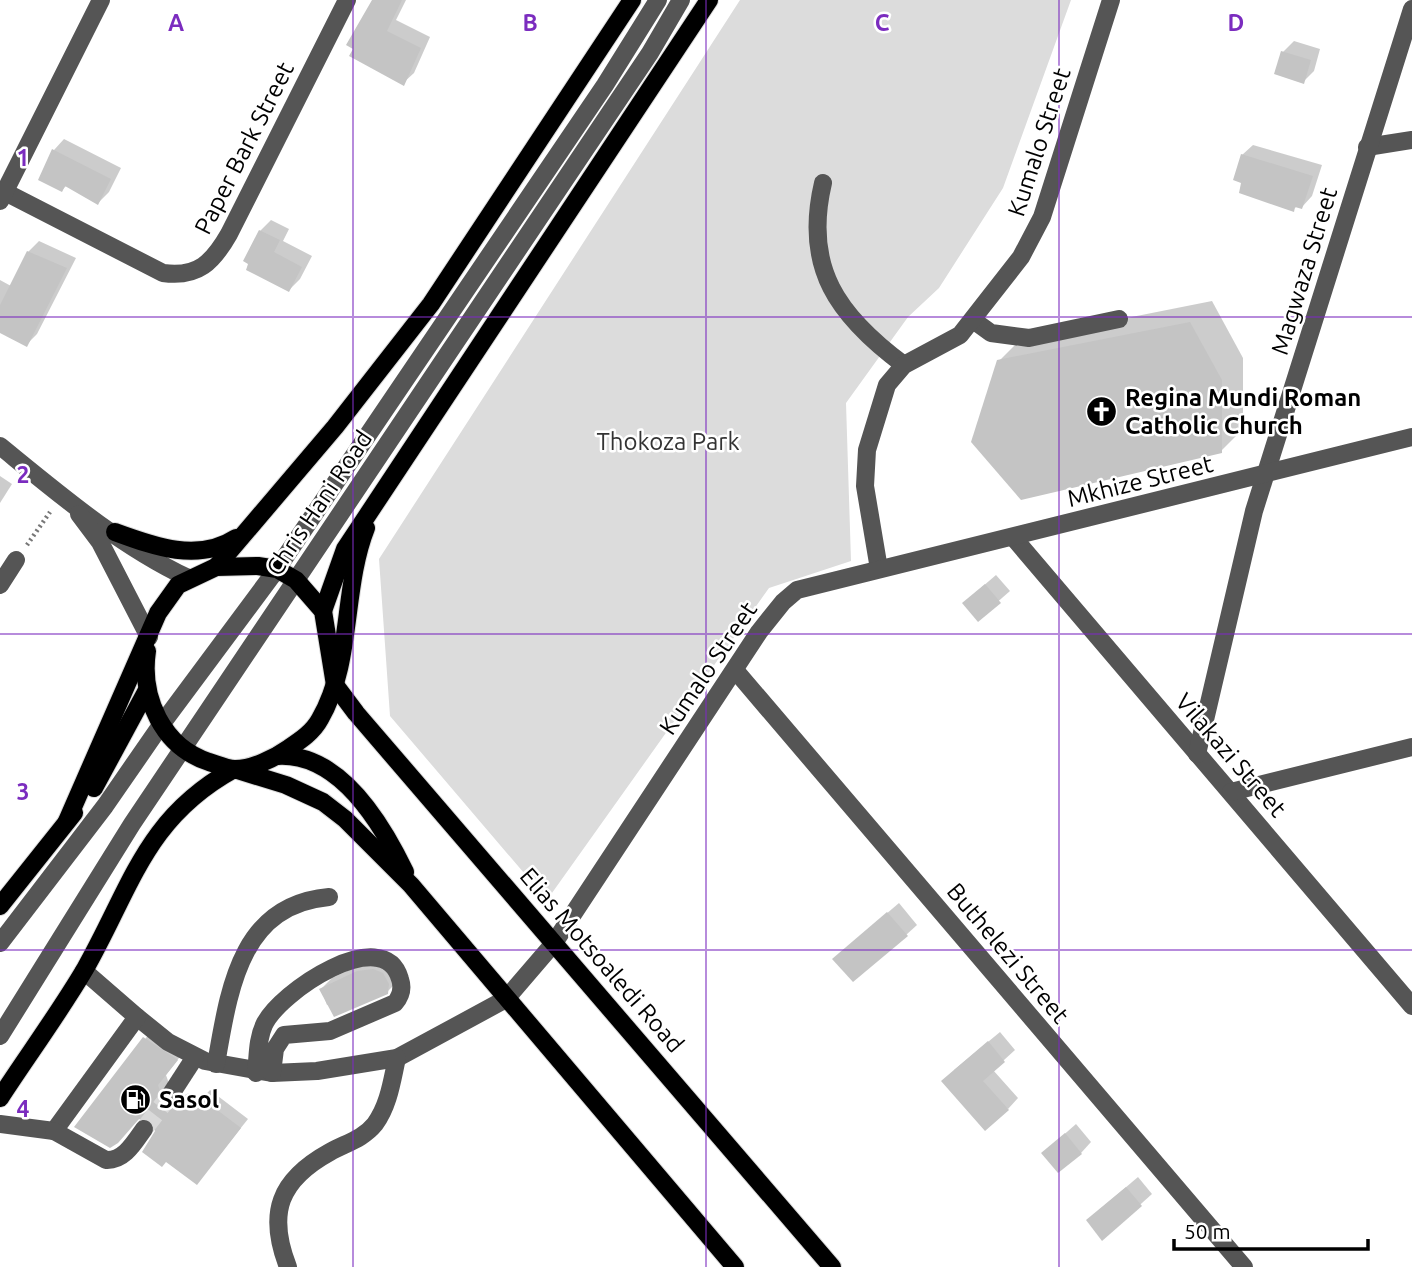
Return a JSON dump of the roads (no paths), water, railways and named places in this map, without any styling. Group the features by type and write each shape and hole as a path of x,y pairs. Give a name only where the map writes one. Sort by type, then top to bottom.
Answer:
{"main road":[{"name":"Chris Hani Road","path":"216,567 335,428 431,304 632,0"},
{"name":"Chris Hani Road","path":"323,611 345,549 709,0"},
{"path":"0,1098 84,971 157,833 206,785 234,769 277,756 313,730 335,685 354,568 378,500"},
{"path":"115,532 169,549 188,551 211,549 243,534"},
{"path":"67,821 168,596 188,578 216,567 258,566 276,569 296,580 323,611 335,685"},
{"path":"149,637 145,659 147,690 160,725 181,750 192,756 286,785 323,802 345,819 411,885 736,1267"},
{"name":"Elias Motsoaledi Road","path":"335,685 832,1267"},
{"path":"0,906 89,795 147,690"},
{"path":"277,756 304,758 323,768 358,798 381,829 411,885"}],"street":[{"name":"Paper Bark Street","path":"101,0 2,197 163,273 187,274 205,267 217,255 347,0"},
{"name":"Chris Hani Road","path":"0,943 105,806 160,725 276,569 605,85 658,0"},
{"name":"Chris Hani Road","path":"0,1036 181,750 650,53 681,0"},
{"name":"Kumalo Street","path":"506,999 554,943 771,615 797,590 879,569 865,486 867,450 887,385 904,365 960,335 1021,257 1042,217 1111,0"},
{"name":"Magwaza Street","path":"1197,754 1254,511 1412,9"},
{"path":"1367,147 1412,139"},
{"path":"823,183 817,215 818,236 831,289 869,339 904,365"},
{"path":"973,320 991,333 1029,338 1119,320"},
{"name":"Mkhize Street","path":"879,569 1412,437"},
{"path":"0,446 65,498 158,564 188,578"},
{"path":"65,498 100,542 149,637"},
{"name":"Vilakazi Street","path":"1013,537 1412,1006"},
{"path":"0,585 16,560"},
{"name":"Buthelezi Street","path":"735,670 1244,1267"},
{"path":"1231,792 1412,747"},
{"path":"216,1063 228,1002 239,964 253,940 268,921 289,907 309,899 329,897"},
{"path":"368,957 387,959 396,967 401,989 395,1003 330,1031 284,1035 264,1073 259,1040 264,1024 275,1009 296,990 319,973 368,957"},
{"path":"84,971 167,1042 195,1057 264,1073 317,1071 397,1058 506,999"},
{"path":"54,1131 137,1017"},
{"path":"171,1094 195,1057"},
{"path":"288,1267 278,1241 278,1209 288,1186 304,1167 358,1140 374,1124 386,1104 397,1058"},
{"path":"0,1124 54,1131 106,1160 114,1161 122,1157 144,1129"}],"tunnel":[{"path":"144,1129 171,1094"}],"place":[{"name":"Regina Mundi Roman Catholic Church","path":"1102,411"},
{"name":"Sasol","path":"136,1099"}],"park label":[{"name":"Thokoza Park","path":"668,441"}]}
